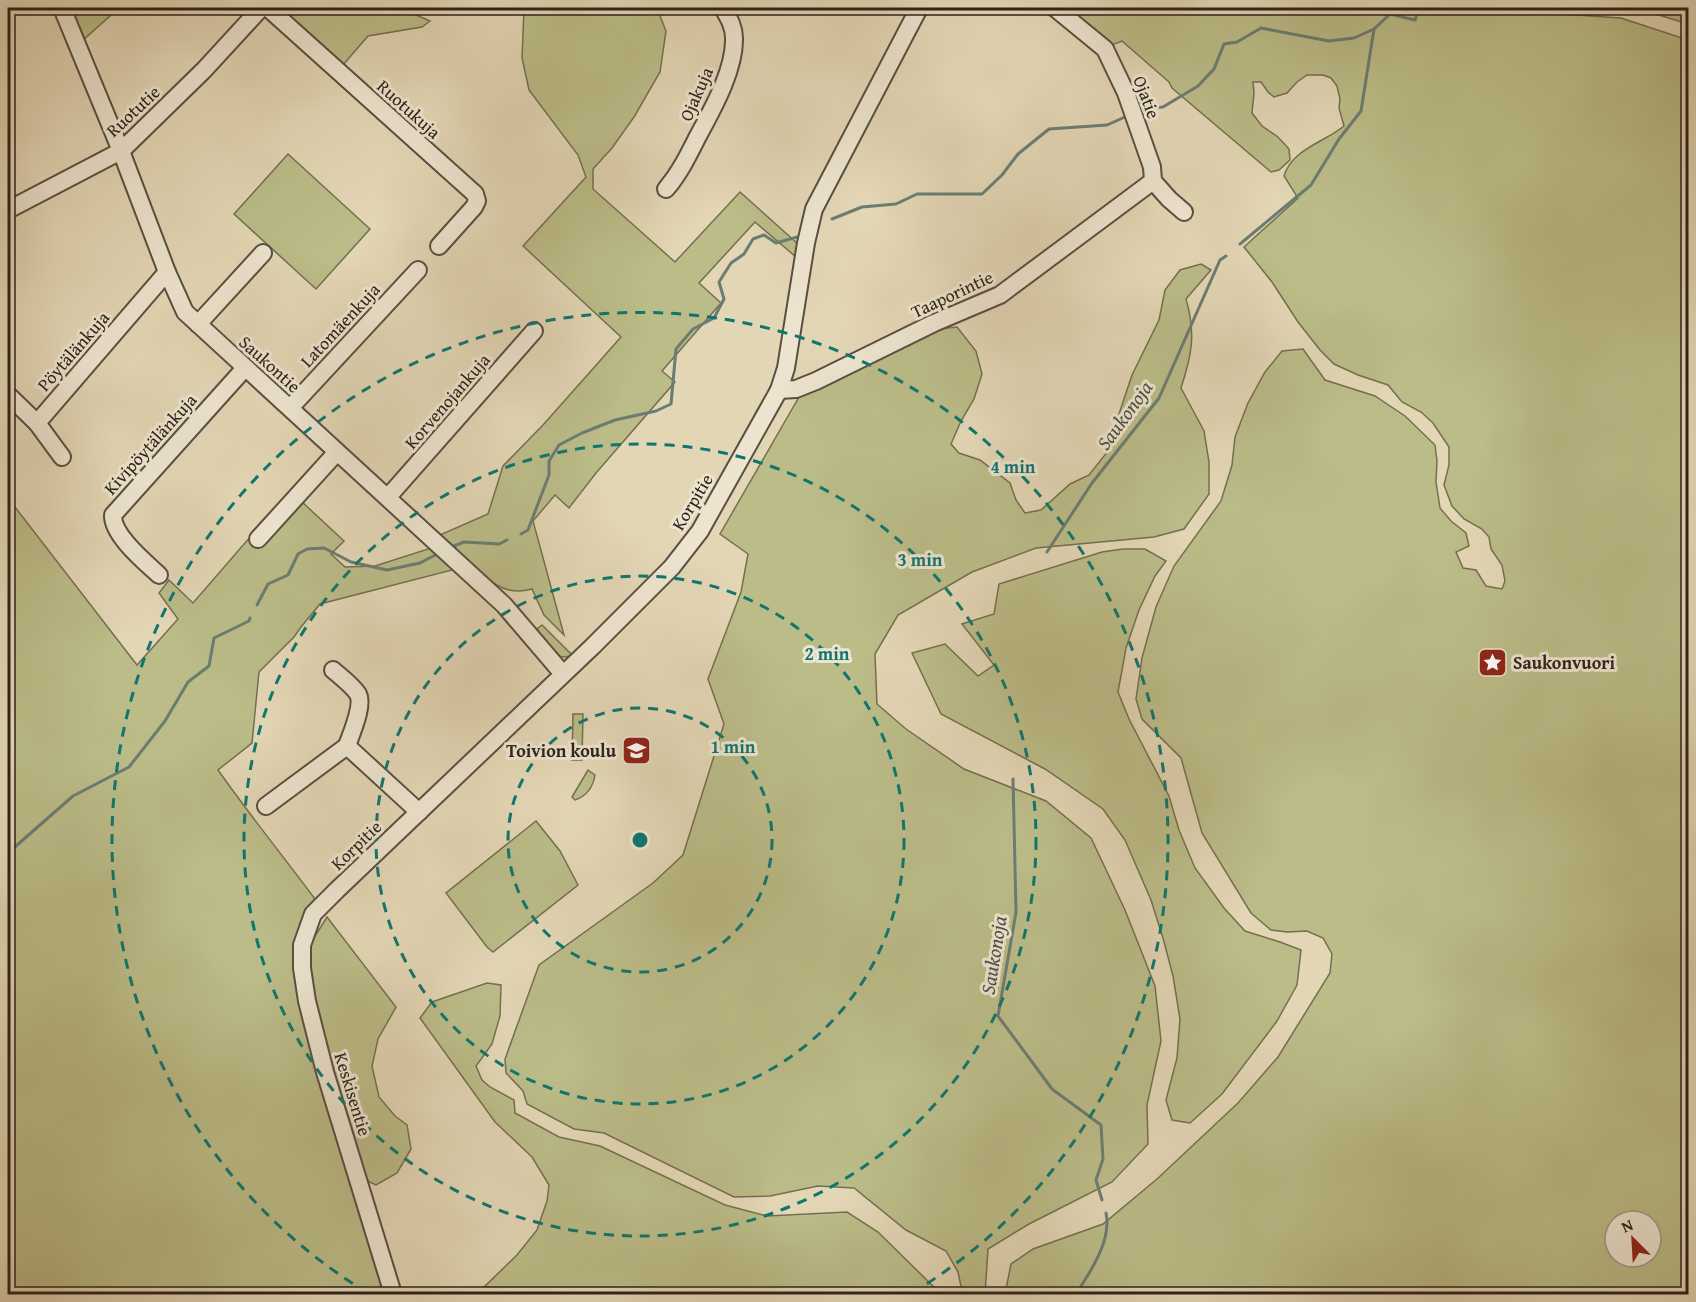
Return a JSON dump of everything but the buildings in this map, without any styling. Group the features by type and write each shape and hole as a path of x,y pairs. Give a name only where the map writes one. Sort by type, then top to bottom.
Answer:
{"street":[{"name":"Saukontie","path":"62,8 121,151 167,272 186,312 504,605 563,675"},
{"name":"Ruotutie","path":"8,210 121,151 204,70 261,8"},
{"name":"Ruotukuja","path":"268,8 475,194 477,201 474,207 439,246"},
{"name":"Ojakuja","path":"666,189 676,177 723,85 734,38 733,27 723,8"},
{"name":"Korpitie","path":"322,905 563,675 672,567 692,543 779,390 786,368 806,243 814,209 919,8"},
{"name":"Ojatie","path":"1055,8 1105,49 1126,93 1152,167 1153,182"},
{"name":"Taaporintie","path":"779,390 795,389 816,381 934,323 1000,295 1153,182"},
{"path":"1153,182 1184,212"},
{"path":"198,324 262,253"},
{"name":"Latomäenkuja","path":"291,408 418,270"},
{"name":"Pöytälänkuja","path":"37,423 167,272"},
{"name":"Korvenojankuja","path":"388,497 534,331"},
{"name":"Kivipöytälänkuja","path":"159,575 143,561 117,531 113,515 245,368"},
{"path":"8,395 37,423 62,457"},
{"path":"258,539 337,452"},
{"path":"266,806 346,746 360,702 357,693 333,670"},
{"path":"346,746 419,812"},
{"name":"Keskisentie","path":"322,905 314,914 302,945 302,968 307,1001 325,1072 393,1294"}],"green space":[{"path":"68,8 119,8 82,41"},
{"path":"285,8 400,8 430,21 422,27 368,36 343,65 283,10"},
{"path":"524,8 657,8 666,31 660,72 634,117 612,148 593,169 593,189 675,262 740,192 798,244 796,257 755,222 699,283 721,303 662,371 675,382 596,473 569,508 555,495 533,521 564,635 544,615 532,589 512,591 491,582 472,567 440,535 488,514 503,466 543,425 621,337 523,246 586,177 578,155 529,90 522,58"},
{"path":"1066,8 1471,8 1621,18 1688,40 1688,1294 1005,1294 1011,1264 1033,1249 1103,1224 1157,1179 1238,1103 1278,1057 1330,973 1332,954 1323,938 1307,931 1271,930 1251,913 1202,833 1181,758 1142,719 1136,699 1142,658 1156,607 1174,566 1221,501 1232,465 1235,437 1248,403 1265,372 1282,351 1303,349 1325,380 1375,396 1405,416 1435,445 1436,482 1440,508 1466,533 1469,546 1456,552 1463,568 1476,570 1486,586 1502,589 1505,581 1502,565 1491,549 1489,537 1482,529 1464,519 1452,506 1444,485 1449,465 1449,447 1433,423 1421,412 1402,402 1388,385 1334,364 1298,322 1272,282 1244,247 1298,198 1284,176 1294,159 1344,126 1339,108 1340,99 1337,86 1331,78 1323,75 1307,75 1287,93 1274,97 1261,82 1253,82 1252,113 1262,126 1278,137 1289,149 1290,160 1279,170 1271,172 1172,88 1169,82 1122,41 1112,45"},
{"path":"1636,8 1688,8 1688,24"},
{"path":"288,154 370,229 316,289 234,214"},
{"path":"1201,264 1211,270 1186,299 1192,334 1188,365 1181,388 1204,431 1209,462 1209,494 1184,529 1154,537 1036,548 972,572 898,615 875,654 877,704 906,729 964,769 1046,801 1091,838 1125,910 1155,986 1161,1041 1147,1105 1148,1144 1112,1182 1029,1224 988,1249 985,1294 965,1294 962,1291 958,1272 946,1251 906,1230 854,1188 818,1186 770,1196 734,1197 604,1133 574,1129 527,1104 523,1091 506,1073 505,1059 539,965 653,883 683,855 724,724 708,679 741,592 748,554 720,534 799,397 938,329 957,327 976,351 982,374 974,399 951,444 959,453 980,460 1010,483 1016,500 1025,513 1041,510 1070,484 1089,475 1112,446 1119,414 1132,375 1159,320 1165,290 1180,270"},
{"path":"8,498 137,665 178,619 159,593 169,580 193,603 251,536 301,501 344,541 331,554 345,567 375,566 431,548 456,569 320,604 294,637 259,672 252,743 218,770 315,899 298,932 293,957 295,982 387,1294 8,1294"},
{"path":"1145,549 1166,561 1155,576 1139,610 1126,648 1118,692 1129,719 1169,796 1179,830 1195,868 1224,908 1245,931 1301,950 1297,985 1277,1021 1222,1094 1190,1123 1172,1120 1166,1100 1177,1058 1180,1019 1173,976 1163,938 1151,900 1125,840 1103,809 1045,769 941,714 912,653 945,644 978,676 994,665 962,624 994,614 999,584 1102,552"},
{"path":"542,625 572,655 555,656 537,629"},
{"path":"573,714 583,714 582,760 572,760"},
{"path":"588,770 595,775 593,783 586,793 575,800 572,797"},
{"path":"536,821 560,851 578,885 493,952 446,893"},
{"path":"327,917 396,1007 378,1039 372,1066 379,1097 395,1116 407,1125 411,1149 397,1173 376,1185 365,1180 324,1044 309,980 310,944"},
{"path":"487,983 501,985 500,1016 492,1044 476,1066 482,1080 514,1100 515,1113 559,1137 600,1146 725,1205 767,1216 847,1212 878,1232 941,1294 480,1294 482,1289 517,1255 537,1230 547,1201 549,1185 532,1157 495,1122 420,1018 432,1002"}],"waterway":[{"name":"Saukonoja","path":"1240,244 1311,185 1339,139 1361,111 1374,29 1390,14 1415,20 1419,8"},
{"path":"1141,108 1163,107 1198,86 1214,69 1224,44 1237,42 1261,28 1329,41 1354,38 1374,29"},
{"path":"832,219 862,207 896,204 917,194 982,194 1002,175 1018,154 1049,129 1107,125 1125,117"},
{"path":"521,534 528,530 549,475 549,461 559,445 615,420 656,411 671,404 676,349 693,329 714,318 724,299 719,282 731,263 744,254 753,239 764,235 776,243 797,237"},
{"name":"Saukonoja","path":"1047,552 1092,483 1159,398 1220,260 1226,256"},
{"path":"454,546 464,542 499,544 507,540"},
{"path":"257,605 268,584 288,575 298,554 307,549 324,548 351,562 387,570 420,563 437,554"},
{"path":"8,853 73,796 129,767 165,721 188,682 209,666 214,638 249,621 250,618"},
{"name":"Saukonoja","path":"1013,779 1016,912 998,1016 1052,1089 1101,1125 1103,1159 1096,1180 1102,1200"},
{"name":"Saukonoja","path":"1076,1294 1103,1245 1107,1224 1106,1213"}],"place":[{"name":"Saukonvuori","path":"1492,662"},
{"name":"Toivion koulu","path":"637,750"}]}
